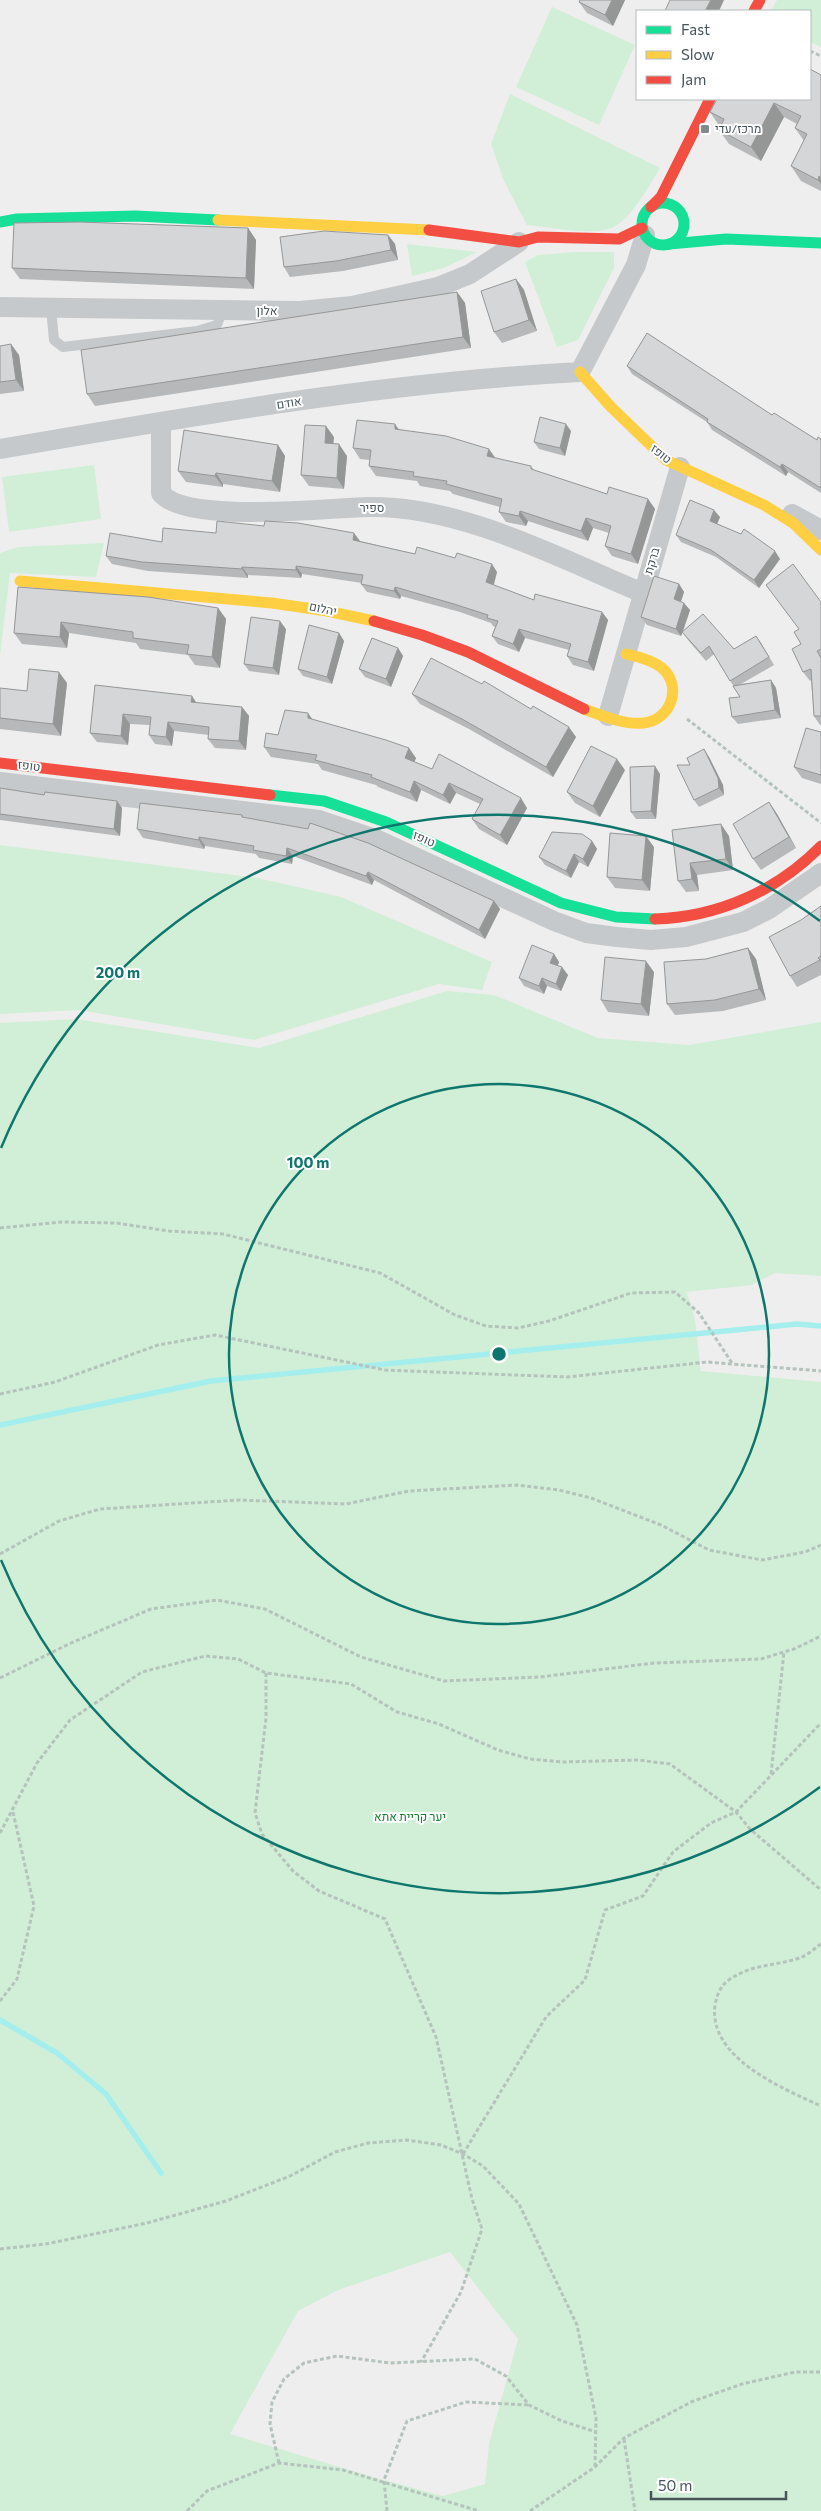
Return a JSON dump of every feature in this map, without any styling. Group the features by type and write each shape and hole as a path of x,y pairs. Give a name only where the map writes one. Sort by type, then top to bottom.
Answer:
{"street":[{"path":"655,238 642,221 661,196 710,100"},
{"path":"675,169 673,193 684,220 700,232 723,239"},
{"path":"651,207 665,203 678,209"},
{"path":"0,222 72,217 145,216 442,232 519,242 538,238 619,239 680,236 684,220"},
{"path":"655,238 821,243"},
{"path":"580,372 636,265 655,238"},
{"name":"אלון","path":"0,307 300,311 393,298 438,287 470,274 519,242"},
{"name":"אודם","path":"0,449 408,386 580,372"},
{"name":"טופז","path":"580,372 611,407 666,460 764,505 796,516 821,530"},
{"name":"ספיר","path":"161,423 161,493 166,500 174,504 223,512 369,507 409,508 436,512 509,537 643,593"},
{"name":"ברקת","path":"626,654 680,467"},
{"name":"טופז","path":"764,505 793,523 821,550"},
{"name":"יהלום","path":"20,581 306,605 408,630 460,648 575,704 624,722 653,722 664,715 671,706"},
{"path":"608,716 626,654 654,662 665,670 672,681 671,706"},
{"name":"טופז","path":"0,763 324,801 386,822 561,904 590,914 619,918 651,920 684,918 736,904 787,875 821,846"},
{"name":"טופז","path":"0,782 319,820 378,840 554,921 586,933 617,937 651,940 686,937 743,922 769,910 821,873"}],"lane":[{"path":"51,308 54,340 63,347 197,331 217,325 223,310"}],"path":[{"path":"671,706 821,823"},
{"path":"0,1228 62,1222 116,1223 169,1231 223,1234 380,1273 455,1315 486,1326 518,1328 550,1322 632,1293 675,1292 699,1312 732,1362"},
{"path":"0,1394 55,1382 158,1345 215,1335 385,1370 567,1377 707,1362 732,1362 821,1371"},
{"path":"0,1554 59,1521 100,1509 239,1500 346,1504 409,1490 517,1485 560,1490 591,1498 661,1525 710,1550 762,1560 805,1552 821,1545"},
{"path":"0,1678 71,1643 151,1609 217,1600 265,1609 361,1657 444,1681 540,1677 654,1663 761,1659 784,1652 821,1636"},
{"path":"771,1775 784,1652"},
{"path":"0,1833 13,1812 37,1764 70,1720 142,1672 205,1656 238,1659 266,1673 351,1684 398,1712 439,1724 498,1750 530,1759 562,1762 638,1760 670,1764 736,1812 750,1829 821,1890"},
{"path":"266,1673 266,1718 255,1812 262,1834 293,1871 319,1891 385,1919 436,2037 472,2199 482,2229 461,2292 421,2362"},
{"path":"463,2154 546,2017 585,1980 604,1910 643,1896 673,1852 711,1823 736,1812 821,1723"},
{"path":"0,2001 17,1979 34,1906 13,1812"},
{"path":"821,1944 803,1956 740,1973 722,1984 717,1994 714,2016 720,2036 733,2054 767,2080 821,2106"},
{"path":"0,2249 46,2244 147,2223 226,2201 290,2176 335,2152 368,2143 407,2140 441,2145 463,2154 483,2166 519,2204 577,2325 596,2418 595,2467"},
{"path":"279,2463 270,2424 272,2402 284,2379 304,2363 337,2356 390,2363 475,2359 506,2376 529,2405"},
{"path":"530,2511 595,2467 624,2438 690,2402 742,2384 795,2372 821,2372"},
{"path":"387,2511 384,2480 406,2421 466,2402 529,2405 562,2421 596,2432"},
{"path":"624,2438 628,2480 635,2511"},
{"path":"187,2511 207,2491 279,2463 343,2470 384,2480 478,2511"}],"green space":[{"path":"777,0 821,0 821,47 811,42 811,10 772,10"},
{"path":"552,7 635,45 599,125 516,87"},
{"path":"510,94 660,168 626,218 612,228 593,231 527,225 504,181 491,144"},
{"path":"407,244 477,252 444,268 412,276"},
{"path":"574,252 614,252 614,268 578,340 557,347 525,262 538,255"},
{"path":"94,465 101,519 9,532 2,477"},
{"path":"104,543 96,577 10,573 0,656 0,553 18,547"},
{"path":"0,845 258,878 341,897 492,962 482,990 439,984 254,1040 79,1010 0,1014"},
{"name":"יער קריית אתא","path":"447,991 494,995 598,1038 689,1045 821,1022 821,1276 775,1273 752,1285 686,1292 695,1321 701,1371 821,1382 821,2511 0,2511 0,1023 76,1019 259,1048","holes":["450,2252 518,2339 489,2444 485,2484 443,2496 230,2434 298,2311 338,2290"]}],"building":[{"path":"580,0 612,0 605,15 579,2"},
{"path":"670,0 711,0 706,10 665,10"},
{"path":"811,70 821,75 821,177 819,176 818,180 791,166 807,134 795,128 801,116 774,103 751,147 719,130 724,119 710,112 716,100 811,100"},
{"path":"80,222 248,228 246,278 12,268 14,223"},
{"path":"324,231 388,235 391,250 336,261 284,267 280,237"},
{"path":"516,279 529,320 494,332 481,291"},
{"path":"457,292 463,337 87,394 81,350"},
{"path":"647,333 772,415 774,413 817,440 818,437 821,439 821,488 782,464 780,467 707,422 708,419 627,366"},
{"path":"11,344 16,380 0,382 0,346"},
{"path":"540,417 566,424 560,448 534,442"},
{"path":"357,420 395,424 395,429 446,436 489,449 487,456 531,466 531,469 607,494 609,487 648,499 631,554 605,546 611,526 586,518 581,531 520,511 519,516 499,512 502,499 446,484 447,481 413,476 414,472 369,466 371,450 353,448"},
{"path":"305,425 326,426 325,443 339,444 337,478 301,475"},
{"path":"184,430 278,445 272,481 216,473 215,476 178,471"},
{"path":"690,500 714,510 710,521 741,534 744,529 775,551 754,580 711,550 676,535"},
{"path":"217,521 264,526 265,521 298,523 354,533 353,540 415,554 417,547 455,558 457,553 492,564 486,582 534,600 535,594 602,612 588,662 567,656 571,644 519,629 513,644 492,636 498,621 487,618 488,615 395,587 394,591 361,584 363,575 296,566 296,570 242,567 242,569 142,562 106,556 110,533 162,542 163,528 216,533"},
{"path":"793,564 821,602 821,649 817,651 821,658 821,716 814,716 811,669 803,672 792,649 801,644 794,632 799,629 766,585"},
{"path":"654,576 679,584 674,599 684,603 676,629 641,617"},
{"path":"18,587 148,597 218,608 212,657 187,654 189,645 133,638 133,632 61,622 60,637 14,633"},
{"path":"703,614 734,649 756,636 769,657 730,681 709,646 701,653 682,632"},
{"path":"251,617 280,621 273,668 244,664"},
{"path":"309,625 339,633 327,677 298,669"},
{"path":"372,638 398,648 386,679 359,669"},
{"path":"431,658 482,684 484,681 531,709 533,706 569,727 546,767 462,719 412,694"},
{"path":"29,669 59,672 53,724 0,718 0,688 27,691"},
{"path":"771,680 775,710 732,717 729,698 740,697 733,686"},
{"path":"95,685 192,696 191,702 242,707 239,741 208,739 209,727 168,722 166,737 149,735 151,717 123,714 121,736 90,733"},
{"path":"285,710 308,713 308,718 409,748 405,758 432,769 439,754 521,798 500,835 472,819 483,799 449,783 443,795 414,781 410,792 371,777 372,775 315,760 317,755 264,747 266,733 278,735"},
{"path":"806,728 821,732 821,775 794,767"},
{"path":"591,746 617,759 593,806 567,792"},
{"path":"704,749 718,778 719,788 694,800 677,765 690,765 687,758"},
{"path":"655,766 651,811 631,812 630,767"},
{"path":"0,788 44,795 45,792 117,801 114,829 0,814"},
{"path":"769,802 789,837 753,859 733,824"},
{"path":"140,803 242,815 242,817 308,829 310,823 368,843 494,901 479,930 368,872 366,876 287,848 286,856 253,850 254,846 199,837 199,840 137,829"},
{"path":"721,824 726,859 690,863 692,879 678,881 672,830"},
{"path":"552,832 582,834 592,841 583,859 574,854 566,871 539,857"},
{"path":"610,833 646,836 642,880 607,877"},
{"path":"821,906 821,956 818,958 820,960 790,976 769,937 801,920"},
{"path":"532,945 554,954 550,963 562,967 556,984 542,978 539,986 519,978"},
{"path":"748,948 759,989 715,1000 667,1004 664,962 706,959"},
{"path":"605,957 646,961 641,1004 601,1000"}],"waterway":[{"path":"0,1425 211,1381 797,1324 821,1326"},
{"path":"0,2020 57,2053 106,2094 161,2173"}],"traffic: fast":[{"path":"663,203 678,209 684,224 678,239 663,245 648,239 642,224 648,209 663,203"},
{"path":"0,222 17,219 135,216 218,220"},
{"path":"669,244 726,239 821,243"},
{"path":"270,795 324,801 386,822 561,903 616,917 655,919"}],"traffic: slow":[{"path":"218,220 429,230"},
{"path":"580,372 611,407 666,460 764,505 793,523 821,550"},
{"path":"20,581 272,603 327,611 374,621"},
{"path":"584,709 629,723 653,721 667,709 673,693 668,675 654,663 626,654"}],"traffic: jam":[{"path":"755,10 760,0"},
{"path":"651,207 661,197 710,100"},
{"path":"429,230 519,242 538,237 619,239 642,228"},
{"path":"374,621 422,635 468,652 584,709"},
{"path":"0,763 270,795"},
{"path":"655,919 701,913 745,899 785,876 821,846"}],"place":[{"name":"מרכז/עדי","path":"705,129"}]}
